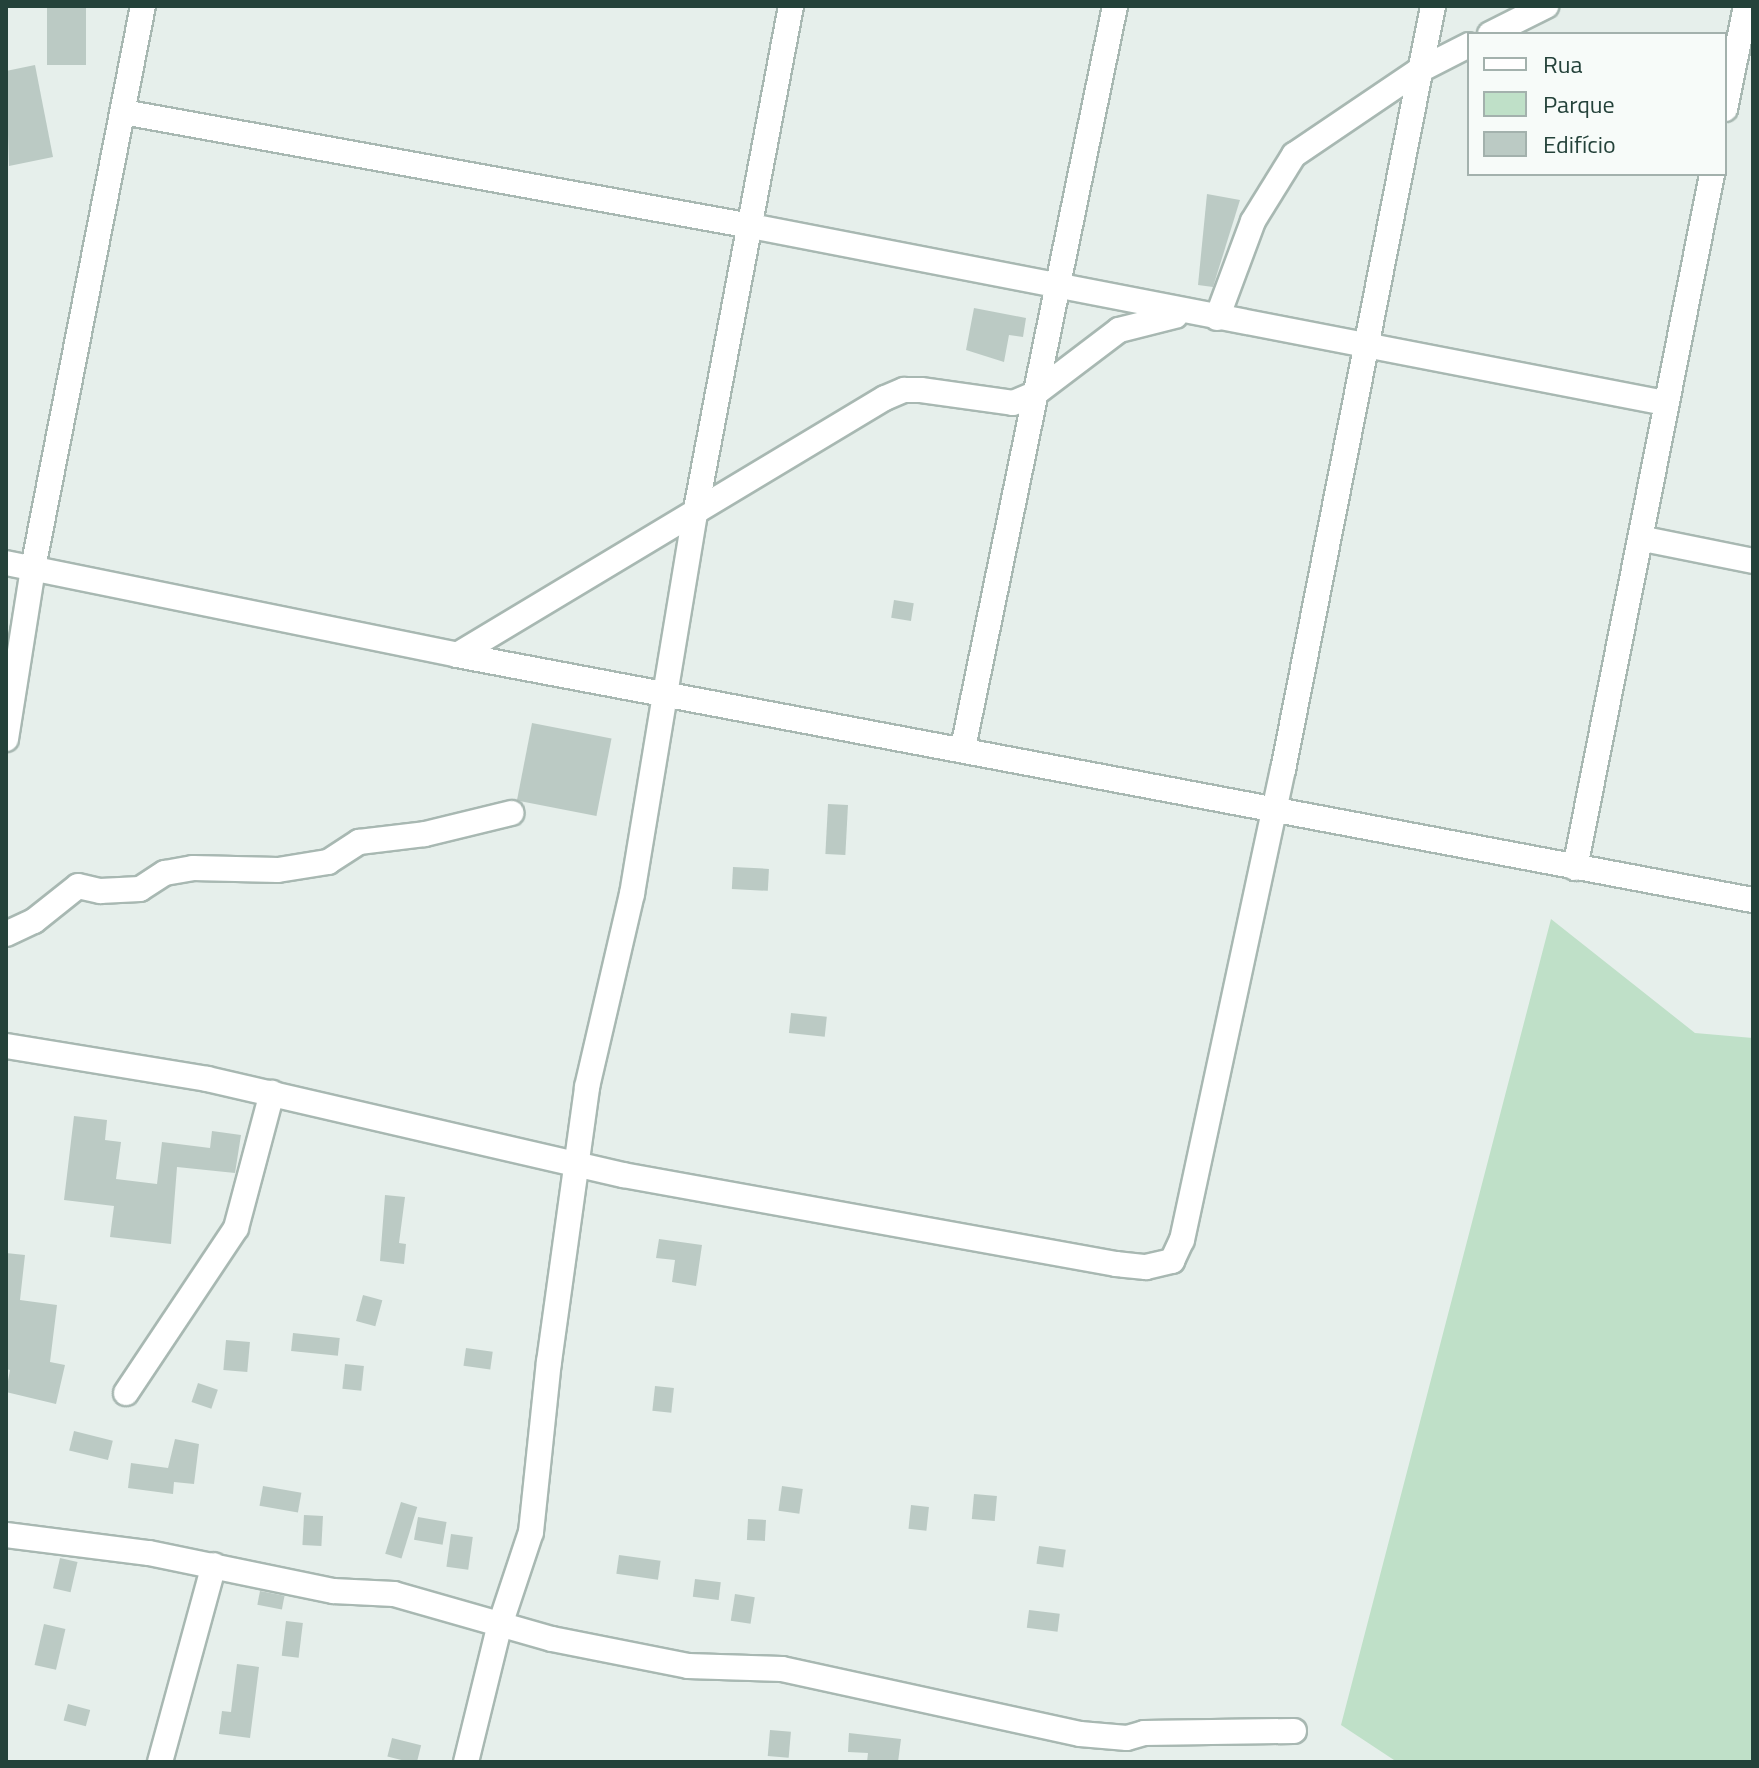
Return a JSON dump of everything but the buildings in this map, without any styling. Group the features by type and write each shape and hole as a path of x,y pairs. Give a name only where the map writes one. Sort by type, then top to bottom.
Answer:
{"street":[{"path":"6,739 33,568 143,6"},
{"path":"466,1762 499,1628 531,1532 549,1362 587,1087 632,894 695,515 791,6"},
{"path":"963,748 1115,6"},
{"path":"6,1046 272,1093 578,1161 623,1175 1116,1264 1146,1267 1172,1261 1182,1240 1271,807 1283,770 1363,344 1433,6"},
{"path":"1494,32 1546,6"},
{"path":"1727,99 1746,6"},
{"path":"1208,316 1253,221 1294,155 1418,71 1467,46"},
{"path":"123,112 751,226 1665,403"},
{"path":"1575,868 1644,539 1665,403 1712,176"},
{"path":"457,655 904,390 1013,403 1036,393 1119,330 1155,317 1208,316"},
{"path":"1644,539 1753,561"},
{"path":"6,563 457,655 963,748 1753,900"},
{"path":"6,934 34,921 78,886 100,891 140,889 165,873 193,868 278,870 316,864 359,842 413,837 511,813"},
{"path":"126,1393 236,1228 272,1093"},
{"path":"6,1535 214,1565 333,1591 394,1594 499,1628 688,1666 821,1676 1080,1734 1127,1738 1144,1733 1294,1731"},
{"path":"160,1762 214,1565"}],"green space":[{"path":"1551,919 1695,1033 1753,1038 1753,1762 1397,1762 1341,1725"}]}
